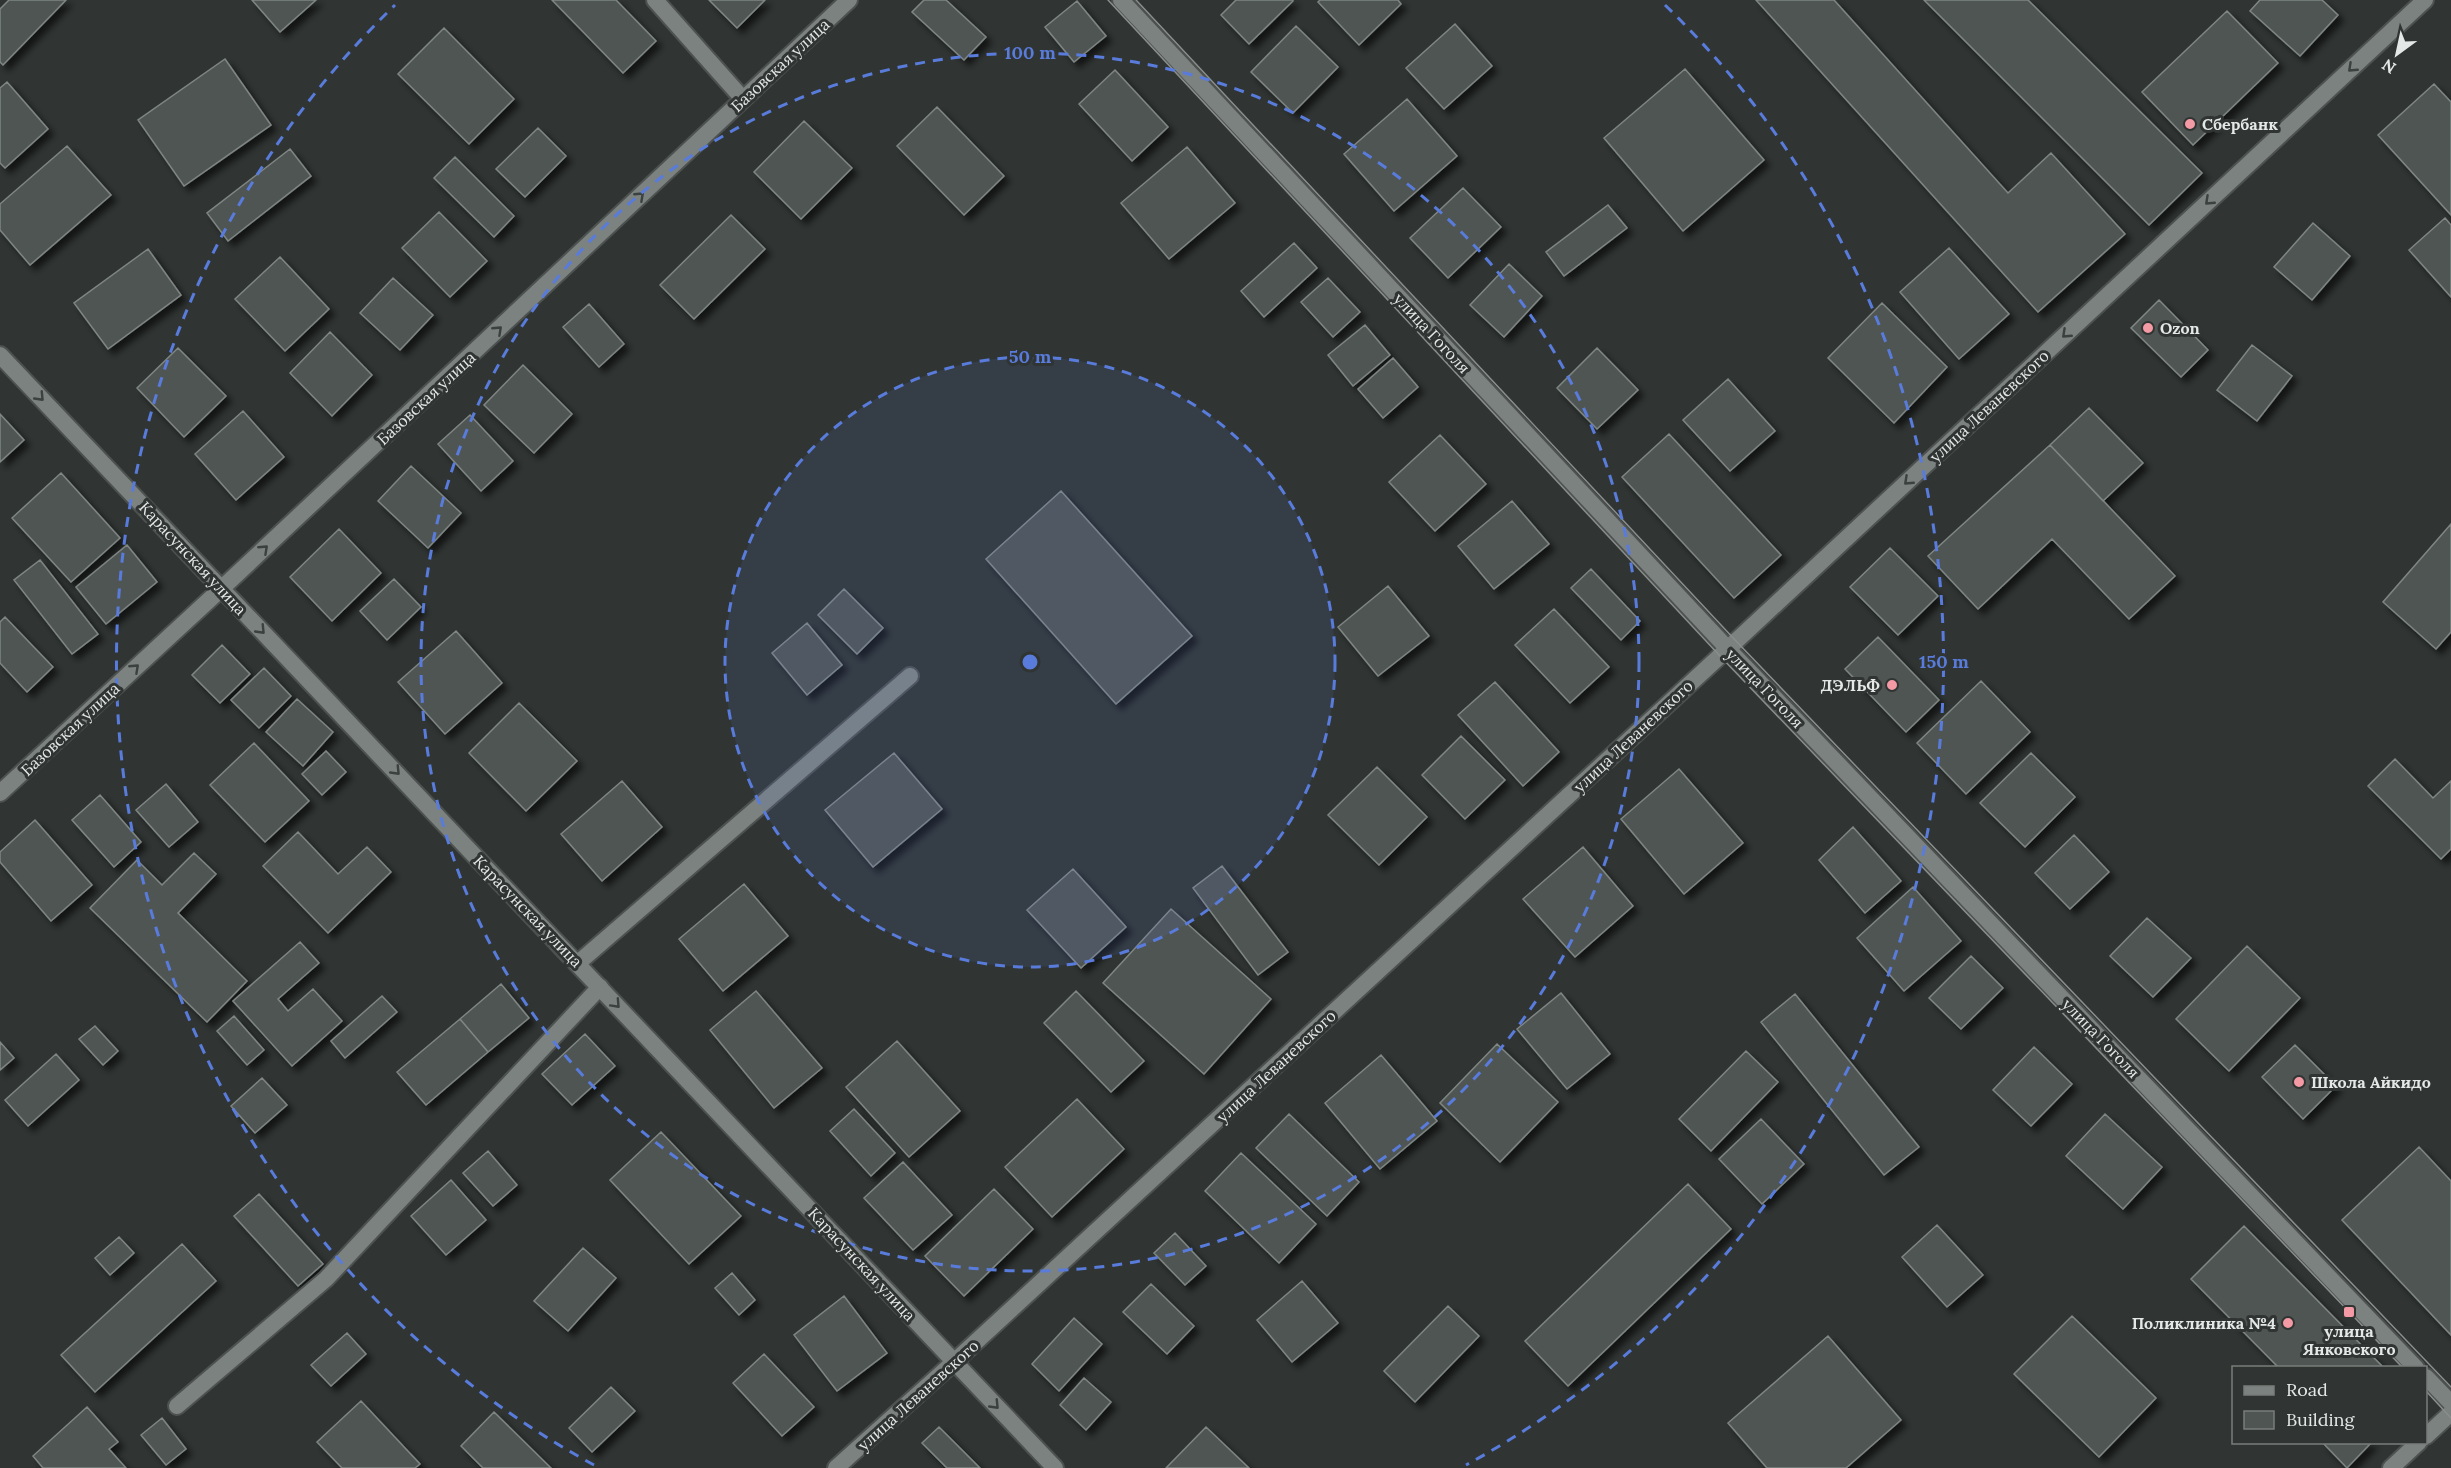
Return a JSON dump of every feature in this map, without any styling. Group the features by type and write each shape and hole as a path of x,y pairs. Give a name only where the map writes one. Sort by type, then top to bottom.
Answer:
{"street":[{"path":"655,0 743,99"},
{"name":"Базовская улица","path":"0,793 849,0"},
{"name":"улица Гоголя","path":"1121,0 1728,649 2414,1366"},
{"name":"улица Леваневского","path":"836,1468 1728,649 2425,0"},
{"name":"Карасунская улица","path":"0,355 1055,1468"},
{"path":"578,963 910,676"},
{"path":"177,1406 326,1279 600,987"},
{"path":"2427,1378 2451,1404"},
{"path":"2427,1435 2451,1413"},
{"path":"2391,1468 2418,1444"}],"building":[{"path":"9,0 66,0 3,65 0,62 0,9"},
{"path":"252,0 316,0 280,32"},
{"path":"552,0 616,0 656,41 623,73"},
{"path":"709,0 765,0 737,28"},
{"path":"924,0 946,0 986,37 964,60 912,12"},
{"path":"1236,0 1293,1 1249,44 1221,15"},
{"path":"1320,0 1398,0 1401,4 1359,45 1318,2"},
{"path":"1756,0 1834,0 2008,193 2051,153 2125,234 2038,312"},
{"path":"1924,0 2028,0 2202,173 2149,225"},
{"path":"2260,0 2322,0 2338,15 2300,56 2250,11"},
{"path":"1077,1 1106,36 1074,62 1045,27"},
{"path":"2227,11 2278,63 2193,145 2142,92"},
{"path":"1455,24 1492,66 1444,109 1406,68"},
{"path":"1296,26 1338,67 1293,113 1251,72"},
{"path":"444,28 514,99 469,144 398,74"},
{"path":"225,59 271,125 184,186 138,120"},
{"path":"1685,69 1764,160 1683,231 1604,138"},
{"path":"1115,70 1168,127 1132,161 1079,104"},
{"path":"7,82 48,129 5,168 0,163 0,88"},
{"path":"2434,84 2451,102 2451,215 2378,135"},
{"path":"1407,99 1457,156 1394,211 1344,154"},
{"path":"937,107 1004,176 964,215 897,146"},
{"path":"804,121 852,168 801,219 754,172"},
{"path":"538,128 566,156 525,197 496,169"},
{"path":"67,146 111,195 30,265 0,230 0,204"},
{"path":"1187,147 1235,203 1169,259 1121,203"},
{"path":"290,149 311,176 228,241 207,213"},
{"path":"455,157 514,216 494,237 434,178"},
{"path":"1463,188 1501,227 1448,278 1410,238"},
{"path":"1608,205 1627,228 1564,276 1546,252"},
{"path":"439,212 487,261 450,297 402,248"},
{"path":"731,215 765,249 694,319 660,285"},
{"path":"2445,218 2451,225 2451,297 2409,250"},
{"path":"2313,223 2350,256 2312,300 2274,267"},
{"path":"1294,243 1317,268 1264,317 1241,291"},
{"path":"1949,248 2009,314 1959,359 1900,292"},
{"path":"148,249 181,295 108,349 74,303"},
{"path":"280,257 329,309 285,351 235,299"},
{"path":"1509,264 1542,296 1504,337 1470,305"},
{"path":"393,278 433,315 400,350 360,313"},
{"path":"1328,278 1360,312 1333,337 1301,302"},
{"path":"2159,300 2208,350 2181,377 2131,328"},
{"path":"1882,303 1947,367 1894,423 1828,358"},
{"path":"589,304 624,344 599,367 563,327"},
{"path":"1365,325 1390,355 1353,386 1328,355"},
{"path":"330,332 372,375 332,416 290,373"},
{"path":"2252,345 2292,376 2257,421 2217,390"},
{"path":"178,348 226,396 184,437 137,388"},
{"path":"1597,348 1638,390 1597,429 1557,388"},
{"path":"1393,358 1418,387 1383,418 1358,389"},
{"path":"523,365 572,414 534,453 484,405"},
{"path":"1728,379 1775,431 1730,471 1683,420"},
{"path":"2089,408 2143,463 2103,501 2050,445"},
{"path":"243,411 284,457 236,500 195,454"},
{"path":"0,414 24,440 0,462"},
{"path":"470,415 513,461 481,491 438,444"},
{"path":"1669,434 1781,555 1734,598 1622,477"},
{"path":"1440,435 1486,484 1435,531 1389,482"},
{"path":"2050,445 2175,576 2129,619 2052,539 1978,609 1928,556"},
{"path":"411,466 461,513 428,548 378,501"},
{"path":"61,473 120,538 71,582 12,518"},
{"path":"1061,491 1192,636 1116,704 986,559"},
{"path":"1512,501 1549,544 1494,589 1458,546"},
{"path":"2451,524 2451,632 2436,649 2383,602"},
{"path":"339,529 381,573 332,621 290,577"},
{"path":"127,545 157,582 106,624 76,587"},
{"path":"1890,548 1938,596 1898,635 1850,587"},
{"path":"40,560 98,634 72,654 14,580"},
{"path":"1591,569 1640,621 1621,640 1571,588"},
{"path":"394,579 421,607 387,640 360,611"},
{"path":"1388,586 1429,636 1378,676 1338,627"},
{"path":"844,589 883,628 857,654 818,615"},
{"path":"1554,609 1609,667 1570,703 1515,645"},
{"path":"5,617 53,667 27,692 0,663 0,622"},
{"path":"807,623 842,665 807,695 772,653"},
{"path":"456,631 502,683 445,734 398,682"},
{"name":"ДЭЛЬФ","path":"1878,637 1939,700 1906,732 1845,669"},
{"path":"222,645 250,674 220,703 192,675"},
{"path":"264,668 291,696 259,728 231,700"},
{"path":"1981,681 2030,732 1966,794 1917,743"},
{"path":"1495,682 1559,752 1523,786 1458,715"},
{"path":"297,699 333,732 303,766 266,732"},
{"path":"519,703 577,761 526,811 469,753"},
{"path":"1461,736 1505,780 1465,819 1422,775"},
{"path":"254,743 309,801 265,842 210,785"},
{"path":"326,751 346,772 322,795 302,774"},
{"path":"894,753 942,809 873,867 825,810"},
{"path":"2031,753 2075,797 2025,847 1980,803"},
{"path":"2395,759 2433,798 2451,781 2451,849 2441,859 2368,786"},
{"path":"1377,767 1427,817 1379,865 1328,815"},
{"path":"1679,769 1743,843 1684,894 1621,819"},
{"path":"622,781 662,827 602,881 561,834"},
{"path":"166,784 198,822 169,847 136,810"},
{"path":"100,795 141,842 114,867 72,820"},
{"path":"35,820 92,885 51,921 0,862 0,852"},
{"path":"1853,827 1901,881 1865,913 1819,860"},
{"path":"298,832 338,874 367,847 391,872 328,933 263,866"},
{"path":"2074,835 2109,872 2070,909 2035,873"},
{"path":"1583,847 1633,906 1575,957 1523,899"},
{"path":"194,853 216,874 178,913 247,981 207,1022 90,908 137,860 162,885"},
{"path":"1222,866 1288,952 1258,975 1193,888"},
{"path":"1073,869 1126,927 1081,968 1027,910"},
{"path":"744,884 788,936 723,991 679,939"},
{"path":"1913,887 1961,941 1904,991 1857,938"},
{"path":"1171,909 1271,999 1204,1074 1103,983"},
{"path":"2147,918 2191,958 2153,997 2110,956"},
{"path":"300,942 319,963 278,999 288,1011 313,989 342,1021 292,1066 233,1001"},
{"path":"2247,946 2300,998 2229,1071 2176,1019"},
{"path":"1971,956 2003,988 1961,1029 1929,998"},
{"path":"501,984 529,1018 488,1052 460,1019"},
{"path":"756,991 822,1068 774,1108 710,1030"},
{"path":"1076,991 1144,1061 1111,1092 1044,1023"},
{"path":"1561,993 1610,1054 1567,1089 1517,1029"},
{"path":"1795,994 1919,1147 1884,1175 1761,1022"},
{"path":"382,996 397,1012 345,1058 331,1041"},
{"path":"234,1016 264,1050 247,1065 217,1031"},
{"path":"460,1019 488,1052 426,1105 397,1072"},
{"path":"95,1026 118,1051 103,1065 79,1039"},
{"path":"585,1034 615,1066 572,1105 542,1074"},
{"path":"897,1041 960,1111 909,1157 846,1087"},
{"path":"0,1042 14,1058 0,1070"},
{"path":"1497,1044 1558,1102 1500,1162 1440,1103"},
{"name":"Школа Айкидо","path":"2295,1045 2336,1086 2303,1119 2262,1077"},
{"path":"2034,1047 2072,1084 2031,1126 1993,1090"},
{"path":"1746,1051 1778,1082 1711,1151 1679,1119"},
{"path":"56,1054 79,1080 28,1126 5,1100"},
{"path":"1381,1055 1437,1121 1380,1169 1325,1103"},
{"path":"262,1078 287,1105 255,1133 231,1106"},
{"path":"1077,1099 1124,1149 1052,1217 1005,1167"},
{"path":"854,1109 895,1153 871,1176 830,1131"},
{"path":"1289,1114 1359,1182 1327,1216 1256,1148"},
{"path":"2105,1114 2162,1167 2123,1209 2066,1156"},
{"path":"1761,1119 1804,1164 1762,1204 1719,1159"},
{"path":"661,1132 741,1216 689,1264 610,1180"},
{"path":"2419,1147 2451,1181 2451,1335 2342,1220"},
{"path":"488,1151 517,1185 493,1206 463,1173"},
{"path":"1241,1153 1316,1224 1279,1263 1205,1191"},
{"path":"903,1162 952,1215 913,1250 864,1198"},
{"path":"451,1180 486,1220 446,1255 411,1216"},
{"path":"1688,1184 1731,1229 1568,1386 1525,1341"},
{"path":"994,1189 1033,1229 964,1296 925,1256"},
{"path":"259,1194 323,1264 298,1286 234,1216"},
{"path":"1937,1225 1983,1275 1947,1307 1902,1257"},
{"name":"Поликлиника №4","path":"2244,1226 2382,1366 2277,1366 2191,1279"},
{"path":"1175,1233 1206,1266 1185,1285 1154,1253"},
{"path":"119,1237 134,1253 110,1275 95,1258"},
{"path":"182,1244 216,1281 95,1392 61,1355"},
{"path":"583,1248 616,1278 568,1331 534,1301"},
{"path":"732,1273 755,1300 739,1315 715,1288"},
{"path":"1302,1281 1338,1323 1292,1362 1257,1320"},
{"path":"1151,1284 1194,1326 1167,1354 1123,1312"},
{"path":"844,1296 887,1353 837,1391 794,1335"},
{"path":"1448,1306 1479,1336 1415,1402 1384,1371"},
{"path":"2072,1316 2156,1398 2099,1457 2014,1374"},
{"path":"1074,1318 1102,1344 1059,1391 1032,1364"},
{"path":"347,1333 366,1354 331,1386 311,1365"},
{"path":"1828,1336 1901,1420 1846,1468 1767,1468 1728,1423"},
{"path":"764,1354 814,1407 782,1436 733,1383"},
{"path":"1084,1378 1111,1402 1086,1430 1060,1405"},
{"path":"611,1387 635,1411 592,1452 569,1428"},
{"path":"361,1401 420,1464 415,1468 342,1468 317,1442"},
{"path":"87,1407 118,1442 109,1449 126,1468 43,1468 33,1456"},
{"path":"494,1412 551,1468 483,1468 461,1446"},
{"path":"162,1418 186,1449 166,1465 141,1435"},
{"path":"939,1427 980,1468 947,1468 922,1443"},
{"path":"1206,1427 1249,1468 1166,1468"},
{"path":"2324,1444 2370,1444 2347,1468"}],"tram line":[{"path":"1108,0 1720,656 2401,1366"},
{"path":"1136,0 1736,641 2451,1387"},
{"path":"2427,1392 2451,1418"}],"place":[{"name":"Сбербанк","path":"2190,124"},
{"name":"Ozon","path":"2148,328"},
{"name":"ДЭЛЬФ","path":"1892,685"},
{"name":"Школа Айкидо","path":"2299,1082"},
{"name":"улица Янковского","path":"2349,1312"},
{"name":"Поликлиника №4","path":"2288,1323"}]}
